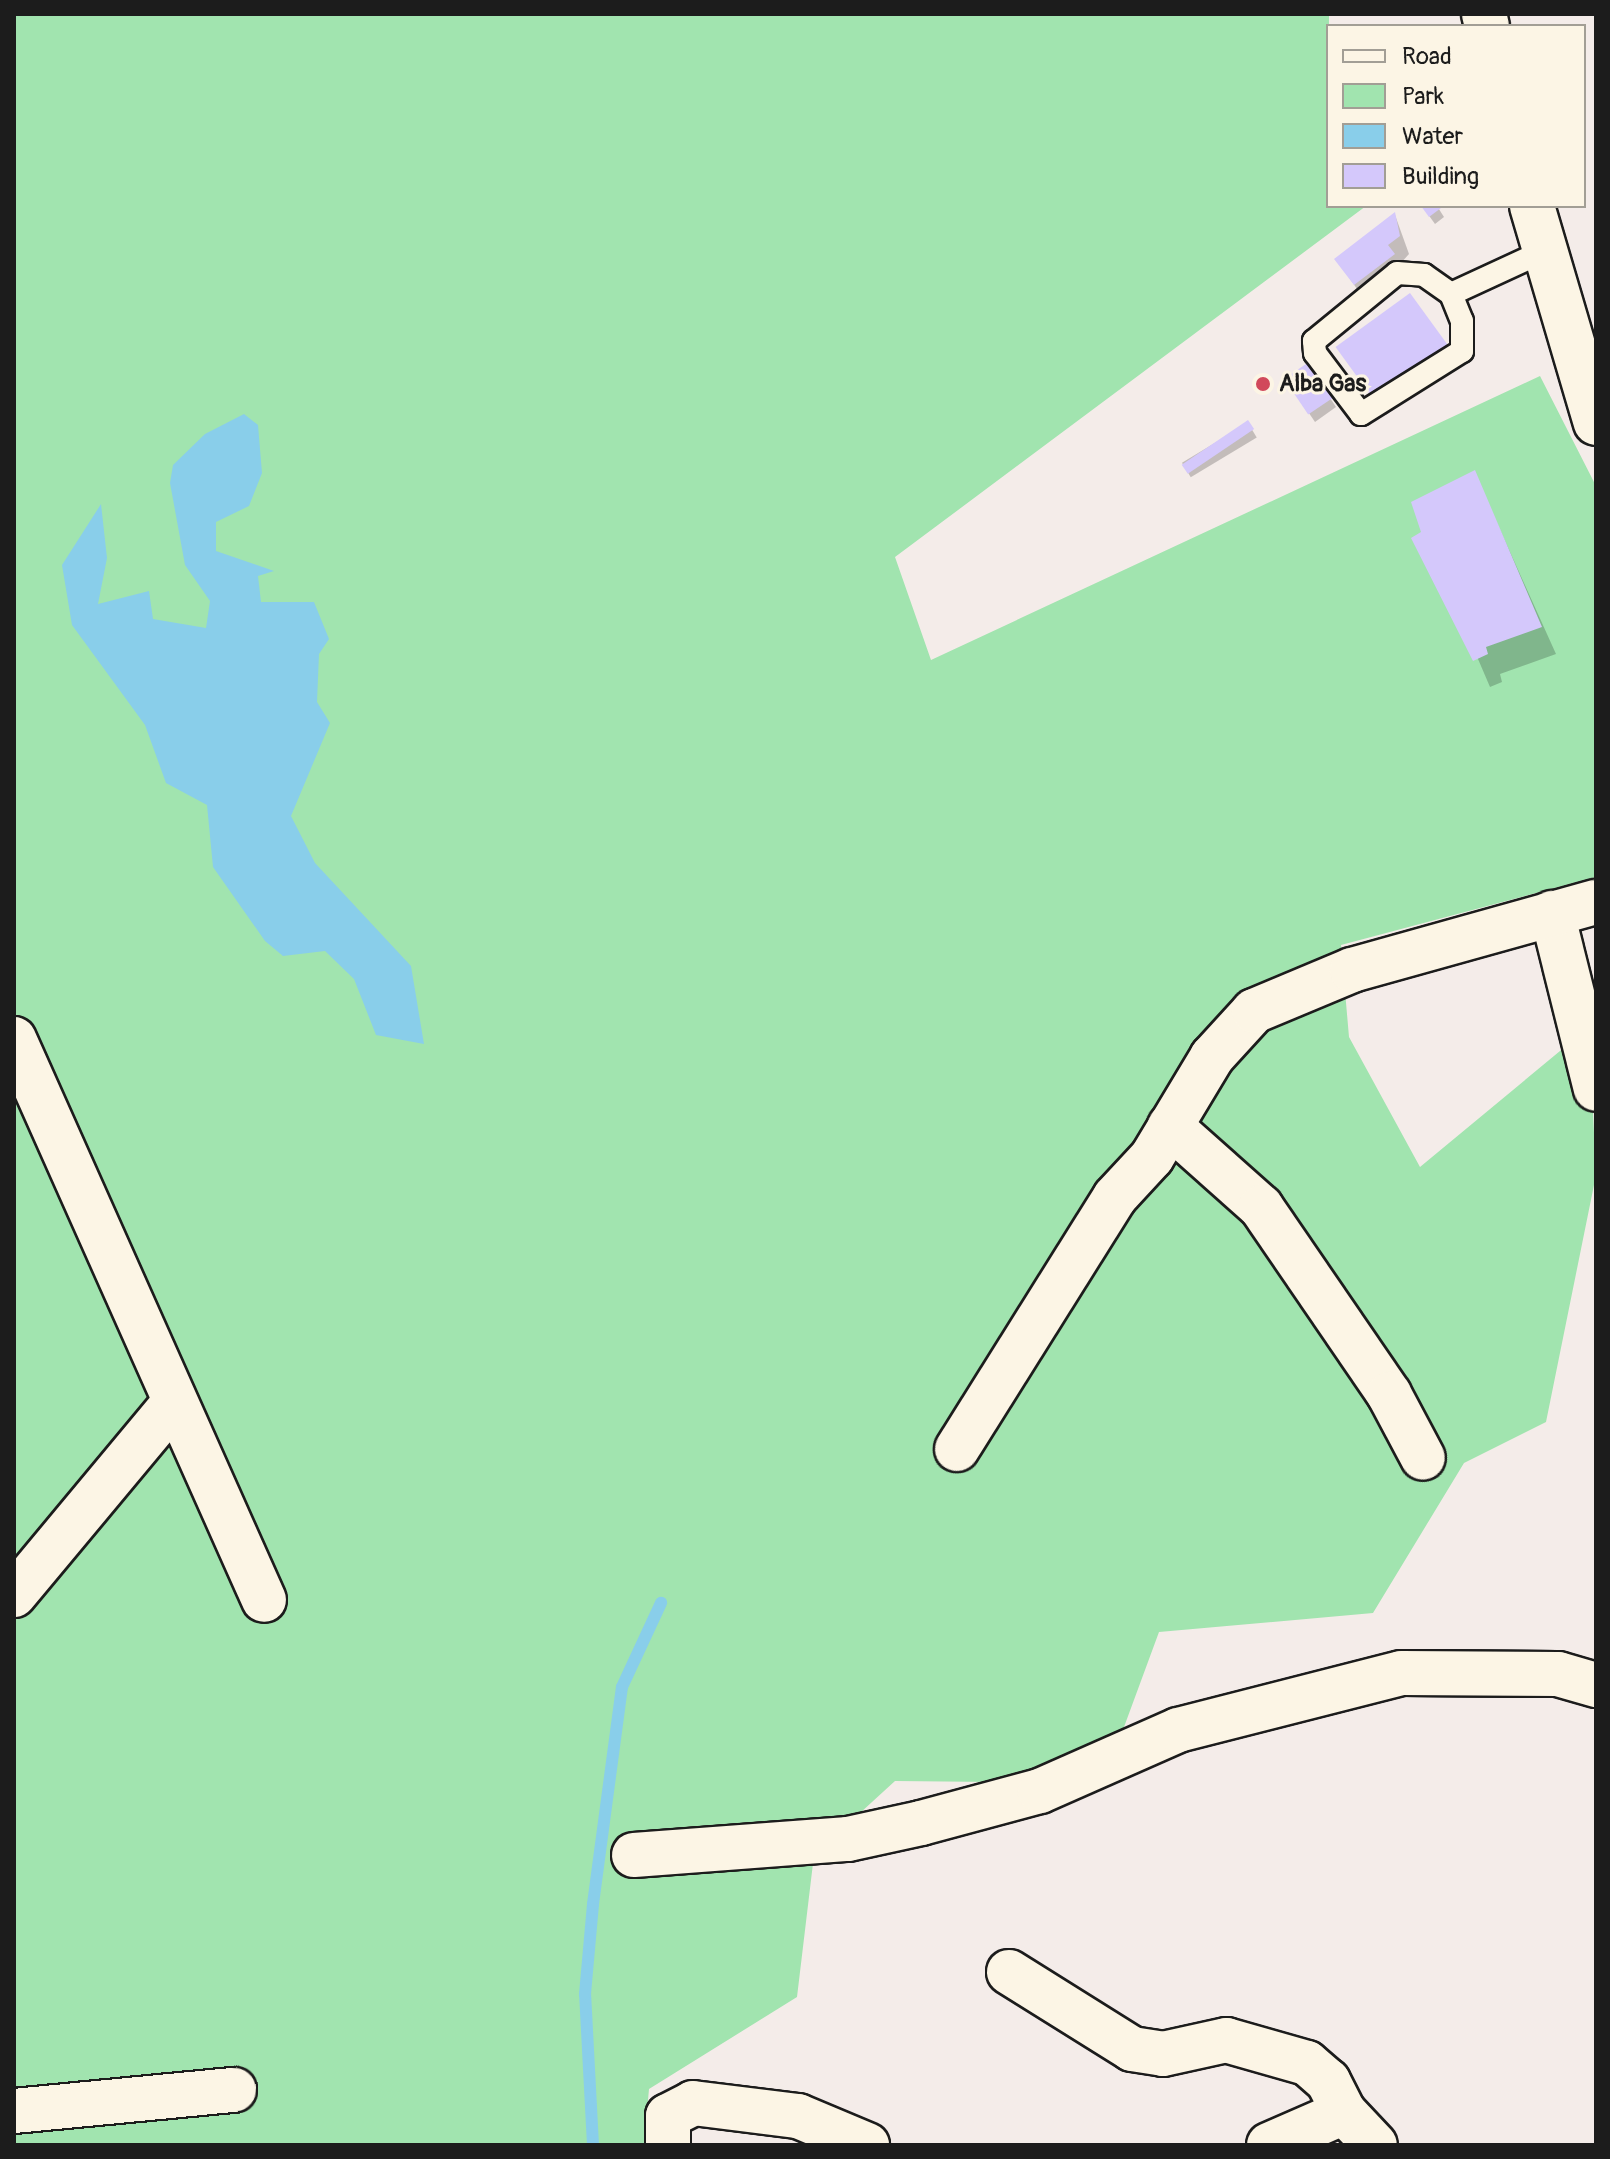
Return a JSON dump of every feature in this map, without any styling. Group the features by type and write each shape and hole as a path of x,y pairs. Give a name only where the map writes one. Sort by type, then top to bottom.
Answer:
{"street":[{"path":"1533,208 1596,423"},
{"path":"957,1449 1115,1197 1170,1126 1212,1057 1254,1011 1352,970 1596,902"},
{"path":"1552,913 1596,1089"},
{"path":"14,1039 173,1404 264,1600"},
{"path":"1170,1126 1261,1207 1389,1394 1423,1458"},
{"path":"14,1595 173,1404"},
{"path":"634,1855 848,1839 921,1823 1040,1791 1178,1730 1402,1673 1558,1674 1596,1685"},
{"path":"1009,1972 1132,2049 1163,2054 1226,2040 1307,2063 1328,2081 1344,2112 1375,2145"},
{"path":"14,2111 234,2090"},
{"path":"668,2145 668,2116 693,2103 798,2116 867,2145"},
{"path":"1269,2145 1344,2112"}],"lane":[{"path":"1451,294 1544,251"},
{"path":"1397,273 1424,275 1451,294 1462,321 1462,351 1376,411 1350,407 1315,353 1322,328 1397,273"}],"green space":[{"path":"14,14 1329,14 1329,24 1326,24 1326,208 1363,208 895,557 931,660 1540,376 1596,486 1596,877 1341,945 1349,1037 1420,1167 1589,1027 1596,1175 1546,1422 1464,1463 1373,1613 1159,1632 1124,1727 1074,1783 895,1781 814,1855 797,1997 649,2089 644,2145 14,2145"}],"water":[{"path":"244,414 258,425 262,473 249,506 216,522 216,551 274,571 258,576 261,602 314,602 329,639 319,654 317,702 330,723 291,816 315,863 411,966 424,1044 376,1035 354,979 325,951 283,956 265,941 213,867 207,805 166,783 145,725 72,625 62,565 101,504 107,558 98,604 149,591 153,619 206,628 210,601 185,565 170,483 173,465 205,434"}],"building":[{"path":"1422,208 1441,208 1429,217"},
{"path":"1395,212 1400,236 1388,245 1395,254 1354,285 1334,259"},
{"path":"1410,293 1448,345 1373,399 1336,347"},
{"path":"1309,362 1333,398 1308,414 1284,379"},
{"path":"1248,420 1254,429 1188,474 1182,465"},
{"path":"1475,470 1542,627 1486,647 1488,654 1473,661 1411,538 1421,532 1411,502"}],"waterway":[{"path":"593,2145 585,1994 593,1904 622,1687 661,1603"}],"place":[{"name":"Alba Gas","path":"1263,384"}]}
